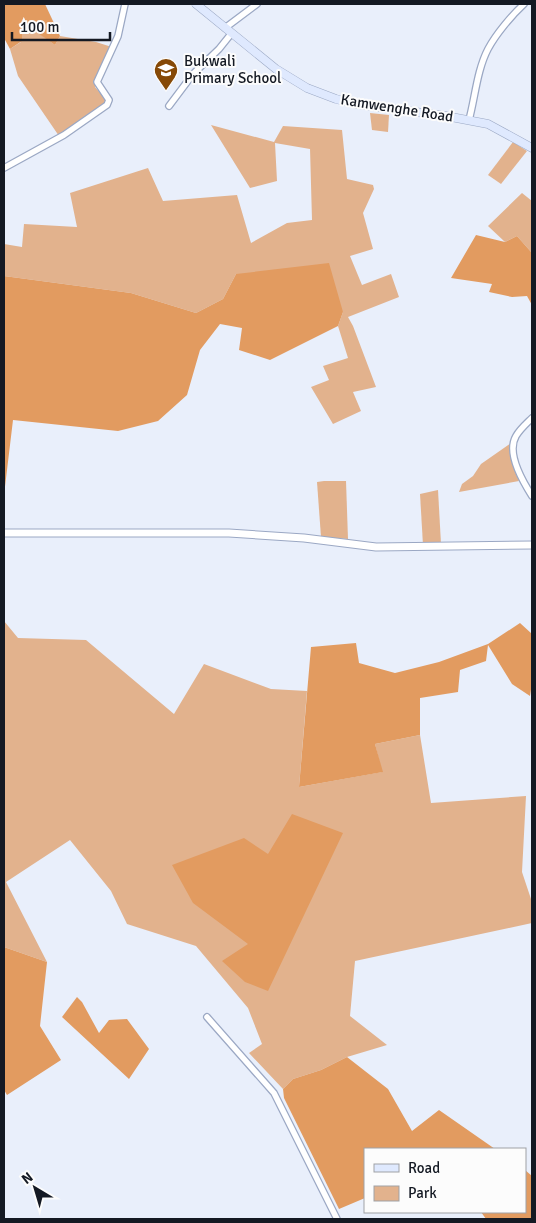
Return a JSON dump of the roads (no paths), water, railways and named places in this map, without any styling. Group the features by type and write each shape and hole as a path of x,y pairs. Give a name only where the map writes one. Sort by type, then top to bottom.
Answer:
{"main road":[{"name":"Kamwenghe Road","path":"196,4 276,69 307,88 356,104 488,124 532,148"}],"street":[{"path":"4,168 64,135 107,105 109,100 97,82 118,36 124,4"},
{"path":"169,106 193,74 218,49 228,31 257,4"},
{"path":"469,120 488,50 524,4"},
{"path":"532,418 515,436 513,452 518,471 532,496"},
{"path":"4,533 229,533 304,538 376,547 532,545"},
{"path":"207,1016 274,1093 337,1219"}],"place":[{"name":"Bukwali Primary School","path":"166,91"}]}
